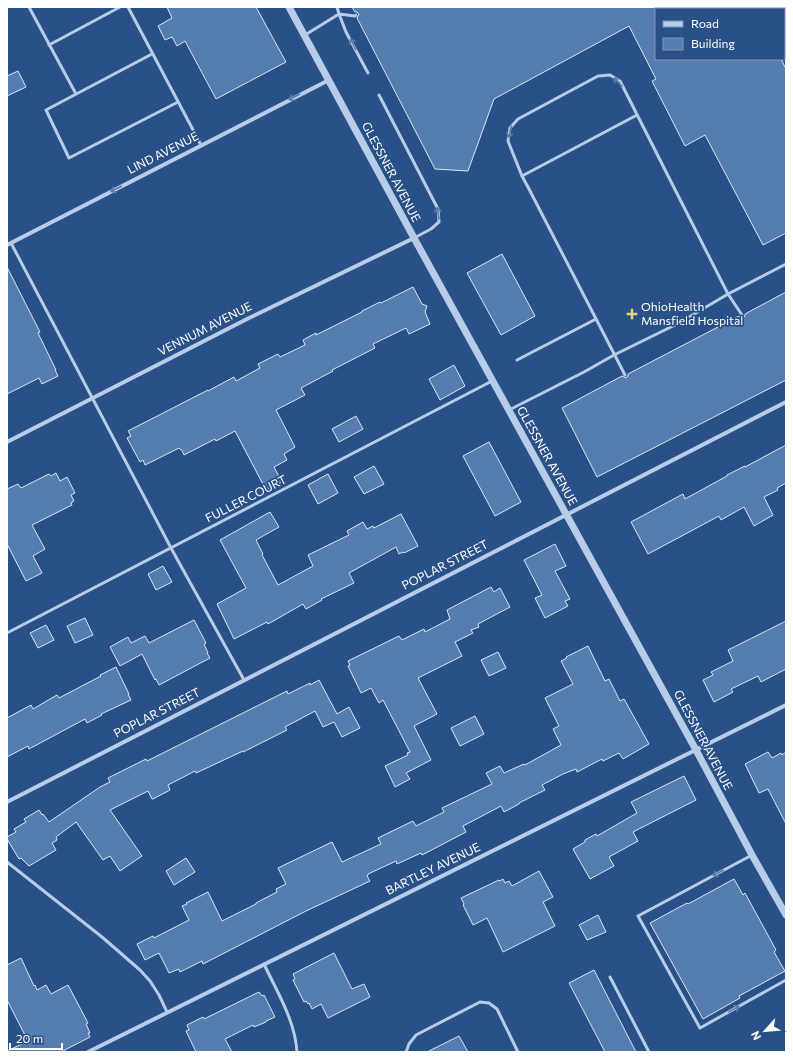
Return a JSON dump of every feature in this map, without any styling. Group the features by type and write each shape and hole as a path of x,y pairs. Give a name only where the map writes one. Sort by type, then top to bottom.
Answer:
{"street":[{"name":"GLESSNER AVENUE","path":"289,7 414,238 510,410 786,915"},
{"name":"LIND AVENUE","path":"9,244 329,80"},
{"name":"VENNUM AVENUE","path":"7,442 247,319 414,238"},
{"name":"POPLAR STREET","path":"7,802 786,402"},
{"name":"BARTLEY AVENUE","path":"88,1052 786,704"}],"lane":[{"path":"29,7 76,94"},
{"path":"50,45 120,7"},
{"path":"128,7 201,145"},
{"path":"337,7 346,32 368,72"},
{"path":"305,35 340,14 356,15"},
{"path":"152,54 46,110 69,158 178,102"},
{"path":"625,375 522,176 508,141 510,128 518,118 598,76 610,75 620,81 728,294 742,315"},
{"path":"379,95 438,209 439,222 431,229 414,238"},
{"path":"522,176 637,115"},
{"path":"9,244 171,548 244,680"},
{"path":"510,410 679,322 728,294 786,264"},
{"path":"517,360 596,319"},
{"name":"FULLER COURT","path":"7,633 493,380"},
{"path":"752,855 638,916 700,1028 786,980"},
{"path":"7,862 102,937 140,970 150,981 167,1012"},
{"path":"7,869 11,865"},
{"path":"264,964 290,1018 297,1052"},
{"path":"610,977 649,1052"},
{"path":"406,1052 409,1044 416,1035 480,1002 489,1003 496,1009 518,1052"}],"building":[{"path":"167,7 256,7 286,62 216,99 185,41 177,46 172,37 165,40 158,26 172,18"},
{"path":"352,7 656,7 655,60 782,60 786,69 786,233 763,245 705,135 685,146 652,81 656,79 629,26 494,99 468,171 435,169 357,18 359,14 355,12"},
{"path":"18,71 26,87 7,96 7,76"},
{"path":"502,254 535,316 501,335 467,273"},
{"path":"7,267 40,332 38,333 58,376 42,384 39,378 7,394"},
{"path":"413,287 422,304 427,306 425,312 430,324 409,334 406,328 373,344 375,348 301,388 305,395 276,410 295,447 284,454 287,460 274,467 282,482 266,490 235,431 216,441 215,439 184,455 182,450 179,448 145,465 143,460 140,462 127,438 131,436 128,431 234,377 236,381 260,368 258,364 278,354 280,357 305,345 303,340 316,333 316,335"},
{"path":"786,292 786,380 597,477 562,408 622,376 626,378 628,374 739,316 743,318 745,314"},
{"path":"454,365 465,386 440,400 429,379"},
{"path":"356,416 363,429 339,442 332,429"},
{"path":"489,442 521,502 495,516 463,456"},
{"path":"786,445 786,483 777,488 778,490 764,497 773,515 754,526 744,507 721,520 719,516 648,554 631,522 683,494 685,499 727,475"},
{"path":"374,466 384,484 364,494 354,477"},
{"path":"56,473 60,481 67,477 75,493 71,495 74,501 71,503 72,505 32,525 45,549 33,556 42,573 26,581 7,544 7,489 18,484 21,488 49,474 51,476"},
{"path":"328,474 338,493 318,504 308,485"},
{"path":"270,512 279,527 256,540 278,585 313,566 308,555 349,535 347,531 363,522 367,529 373,526 374,528 401,514 418,546 399,554 396,547 349,573 354,583 321,599 322,600 306,609 303,604 268,624 267,622 234,639 217,604 246,588 220,540"},
{"path":"555,544 566,566 555,571 570,599 565,601 568,606 545,618 535,598 542,595 524,560"},
{"path":"163,566 172,582 156,590 148,574"},
{"path":"491,587 494,592 500,588 510,607 478,624 479,627 471,630 473,633 455,642 462,656 418,678 437,714 414,726 431,760 406,773 410,779 395,787 385,766 408,755 407,753 410,752 383,700 379,703 371,688 361,693 348,666 350,665 348,661 399,636 402,640 424,629 425,632 450,619 447,610"},
{"path":"85,618 93,635 75,643 67,626"},
{"path":"194,620 206,643 204,644 210,658 159,685 142,654 120,666 110,647 128,637 131,643 145,636 149,643"},
{"path":"786,621 786,669 761,682 758,676 731,689 733,692 714,702 703,680 713,675 711,672 733,661 728,650"},
{"path":"46,625 54,640 38,648 30,633"},
{"path":"588,646 605,681 609,679 620,701 624,699 649,744 623,759 619,753 603,761 602,759 577,772 576,769 563,774 542,785 545,790 504,812 501,806 463,826 466,832 422,855 421,853 397,864 396,861 368,874 367,876 370,881 306,911 203,964 202,961 180,972 179,969 169,973 159,953 145,960 137,944 153,936 154,938 189,920 182,906 187,904 186,903 208,892 222,921 277,892 276,889 286,884 278,868 332,842 342,862 381,844 378,838 413,821 416,826 444,812 442,808 492,784 486,773 500,766 504,773 524,764 525,765 561,745 553,729 559,726 545,698 573,684 561,661"},
{"path":"498,652 506,668 489,676 481,660"},
{"path":"116,667 131,700 101,714 102,715 87,723 85,719 29,749 28,746 7,757 7,718 31,705 33,709 57,695 59,698"},
{"path":"319,680 337,714 349,707 360,728 342,737 334,722 323,727 315,711 285,727 287,730 243,752 196,773 195,771 168,785 170,790 153,799 148,791 110,810 142,856 120,871 110,856 103,860 76,822 56,837 57,840 52,843 56,850 29,866 21,858 19,859 7,839 7,837 16,832 14,829 26,822 24,819 39,810 49,822 100,787 110,782 108,778 146,759 147,761 287,691 288,694"},
{"path":"475,716 484,734 460,746 451,728"},
{"path":"768,752 772,758 786,752 786,824 768,789 759,793 745,764"},
{"path":"684,776 696,800 633,832 638,841 609,857 614,866 590,879 573,849 585,842 585,840 596,834 597,836 637,813 631,802"},
{"path":"186,858 195,872 174,885 166,871"},
{"path":"539,871 553,897 543,902 555,926 503,952 487,918 473,925 461,898 503,879 505,883 509,881 512,886"},
{"path":"734,879 743,895 745,893 776,950 774,952 785,971 739,996 740,998 703,1019 650,923"},
{"path":"598,915 606,932 587,940 579,925"},
{"path":"334,953 352,989 364,984 370,997 328,1018 321,1004 312,1009 309,1003 308,1004 306,1001 304,1002 293,980 295,979 293,974"},
{"path":"21,958 37,990 46,985 51,994 68,985 88,1023 86,1024 90,1037 61,1052 7,1052 28,1041 7,1000 7,965"},
{"path":"594,970 636,1052 605,1052 569,983"},
{"path":"259,992 262,996 264,995 275,1017 254,1027 253,1025 225,1039 232,1052 196,1052 186,1031 189,1030 187,1025 203,1017 204,1019"},
{"path":"459,1036 468,1052 427,1052"}],"place":[{"name":"OhioHealth Mansfield Hospital","path":"632,314"}]}
